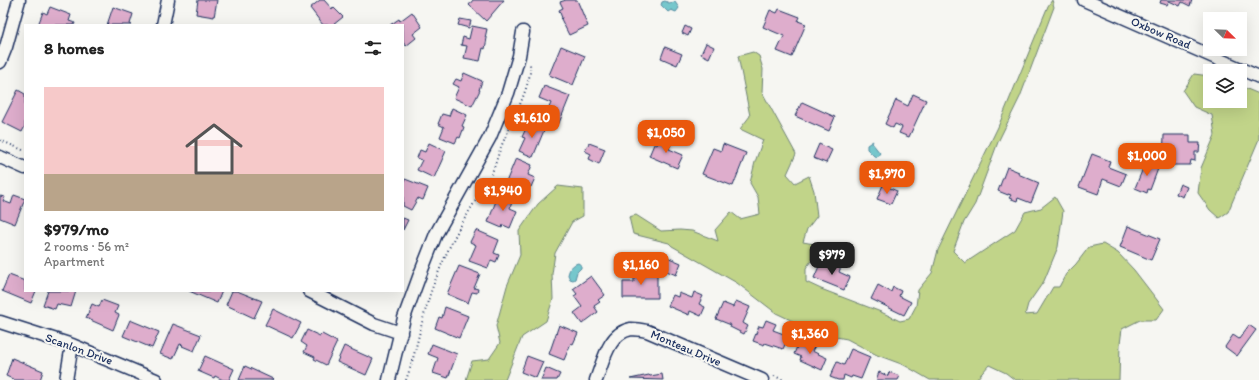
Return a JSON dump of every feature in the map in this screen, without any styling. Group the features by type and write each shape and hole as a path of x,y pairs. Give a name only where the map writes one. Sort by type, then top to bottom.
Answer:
{"street":[{"path":"0,62 6,48 19,0"},
{"path":"163,24 168,0"},
{"name":"Oxbow Road","path":"1084,0 1259,76"},
{"path":"389,380 404,318 436,234 490,137 508,93 519,56 523,32"},
{"path":"0,157 24,168"},
{"path":"311,292 374,324 401,333"},
{"name":"Scanlon Drive","path":"0,322 72,345 156,380"},
{"name":"Monteau Drive","path":"596,380 610,346 616,337 631,329 647,331 762,380"},
{"path":"66,380 72,345"}],"path":[{"path":"406,380 426,309 439,271 456,235 490,177 501,147 518,109 531,70 531,65 528,59 519,56"},
{"path":"0,140 24,151"}],"green space":[{"path":"1052,0 1054,7 1020,97 998,142 975,204 964,222 953,251 965,263 1015,230 1025,212 1041,208 1055,197 1063,211 1058,247 1044,281 1028,304 1025,315 1037,314 1053,287 1059,287 1066,274 1089,247 1103,244 1118,253 1134,270 1164,309 1156,320 1140,320 1122,329 1119,380 1015,380 1006,373 989,365 976,380 930,380 904,365 877,355 847,339 820,334 776,313 737,283 669,243 633,234 629,217 636,215 661,231 692,231 718,241 715,230 731,212 740,219 760,214 758,197 750,183 755,162 763,140 740,129 750,116 738,56 753,52 759,56 763,69 762,92 796,154 787,174 795,183 809,176 814,191 817,216 807,229 803,242 814,244 815,255 806,268 806,282 900,321 909,319 916,306 918,290 932,273 938,250 998,127 1048,6"},
{"path":"1194,74 1203,75 1203,108 1247,108 1247,89 1259,94 1259,139 1228,212 1219,218 1210,210 1198,193 1201,168 1215,135 1212,115 1194,107 1183,91"},
{"path":"558,186 583,189 583,216 572,222 555,253 552,274 553,299 546,321 522,337 505,380 466,380 472,361 489,359 500,343 496,326 507,286 520,255 519,231 538,204"}],"water":[{"path":"665,1 669,3 675,2 679,8 676,12 671,10 668,12 661,5 662,2"},
{"path":"873,141 872,143 880,153 877,157 867,149 867,145"},
{"path":"578,263 581,265 581,268 577,272 575,279 570,279 568,275 570,269"}],"building":[{"path":"198,0 217,0 214,17 196,14"},
{"path":"320,0 324,0 332,9 333,7 343,17 334,24 322,24 310,8"},
{"path":"473,0 504,0 486,21 469,5"},
{"path":"566,0 577,0 588,26 569,35 561,19 559,10 563,8 560,2"},
{"path":"1161,0 1192,0 1190,6 1182,2 1180,6 1169,1 1167,5 1160,3"},
{"path":"50,7 71,15 69,21 75,23 38,24 43,12 47,14"},
{"path":"113,7 133,14 130,24 107,24"},
{"path":"779,9 800,17 798,21 806,24 792,57 777,51 784,36 763,27 770,10 777,13"},
{"path":"412,12 422,27 413,34 416,38 406,46 404,43 404,24 392,24 399,19 400,21"},
{"path":"460,19 471,21 469,28 458,25"},
{"path":"472,26 487,29 485,49 483,48 480,61 464,58 467,46 461,45 463,37 469,39"},
{"path":"685,26 691,29 688,36 682,33"},
{"path":"706,43 714,47 709,58 701,54"},
{"path":"561,46 585,56 573,85 549,75"},
{"path":"665,47 682,54 677,65 661,58"},
{"path":"464,73 482,81 480,90 472,106 454,98 459,87 453,84 456,79 461,81"},
{"path":"544,86 570,96 559,123 545,117 551,103 539,98"},
{"path":"18,90 24,93 24,128 22,132 2,122"},
{"path":"913,94 926,100 909,137 899,133 902,127 895,124 893,128 885,124 896,100 908,106"},
{"path":"802,102 835,117 829,131 795,116"},
{"path":"452,108 467,115 462,126 464,127 460,138 458,137 455,143 440,137 444,127 438,124 442,114 449,116"},
{"path":"529,122 545,128 533,157 519,151 525,138 522,137"},
{"path":"1164,135 1190,135 1190,143 1200,143 1199,152 1195,152 1195,161 1191,160 1190,165 1163,165"},
{"path":"660,138 671,143 669,149 683,155 677,168 649,156 654,144 657,145"},
{"path":"429,143 446,151 434,178 417,170 422,160 417,158 420,150 425,152"},
{"path":"589,143 605,149 599,164 589,159 591,154 585,151"},
{"path":"723,144 746,153 733,186 702,174 713,148 721,151"},
{"path":"819,144 832,150 826,163 813,158"},
{"path":"1092,154 1110,161 1108,167 1126,174 1121,186 1103,179 1098,194 1079,187"},
{"path":"516,158 532,165 528,175 535,178 531,187 524,184 521,193 504,187"},
{"path":"1146,161 1159,166 1150,190 1148,189 1147,193 1135,188"},
{"path":"1007,167 1019,172 1018,174 1039,183 1031,203 1018,198 1017,201 1009,198 1011,195 998,191"},
{"path":"405,179 428,188 423,200 418,198 411,210 404,206"},
{"path":"1180,184 1187,187 1183,197 1176,194"},
{"path":"883,185 897,191 891,204 877,199"},
{"path":"499,193 513,199 510,208 517,211 510,228 503,225 502,228 488,222"},
{"path":"14,195 24,199 15,224 0,218 0,196 5,197 3,201 11,204"},
{"path":"404,218 408,220 404,228"},
{"path":"1128,226 1160,239 1151,260 1120,247"},
{"path":"476,230 499,240 494,253 499,255 496,262 491,260 488,268 469,261 476,245 470,242"},
{"path":"667,257 681,263 676,275 662,269"},
{"path":"829,261 841,267 839,272 850,277 844,290 814,278 820,264 827,267"},
{"path":"459,266 480,274 474,288 478,289 477,293 472,292 468,303 447,294"},
{"path":"634,271 650,271 650,274 657,274 657,298 623,298 623,282 634,282"},
{"path":"9,275 24,281 24,292 36,292 31,303 2,291"},
{"path":"591,276 605,295 598,300 600,302 594,306 598,312 582,324 574,313 582,307 574,296 577,294 573,289"},
{"path":"878,285 891,292 893,287 901,291 899,296 911,302 904,315 871,299"},
{"path":"48,292 76,292 71,307 57,304 55,309 43,305"},
{"path":"191,292 222,292 217,303"},
{"path":"232,292 240,292 262,301 254,318 226,305"},
{"path":"694,292 703,296 699,304 705,307 701,316 690,311 689,315 668,306 673,295 678,297 679,293 692,298"},
{"path":"102,300 118,306 115,313 119,315 113,330 86,318 92,304 99,307"},
{"path":"736,301 750,307 743,323 748,326 744,334 730,327 731,325 716,319 723,303 733,307"},
{"path":"445,307 468,316 459,338 435,328 439,317 442,318"},
{"path":"273,309 301,323 293,338 265,325"},
{"path":"130,320 159,332 152,348 123,336"},
{"path":"766,320 776,324 773,330 789,336 783,349 753,341 759,326 763,327"},
{"path":"173,324 201,335 194,351 180,344 173,359 160,354"},
{"path":"559,325 578,333 573,344 571,343 564,360 549,354"},
{"path":"1249,325 1256,330 1237,356 1225,347 1233,335 1239,339"},
{"path":"307,330 320,336 322,334 337,342 326,365 314,359 315,357 304,352 307,346 301,342"},
{"path":"800,339 815,346 812,351 827,358 822,370 800,360 801,357 794,354"},
{"path":"432,344 457,354 448,378 433,373 438,358 428,354"},
{"path":"344,346 373,359 366,375 337,362"},
{"path":"851,349 870,357 861,379 852,376 851,378 844,375 843,380 830,377 837,362 844,365"},
{"path":"205,356 234,369 229,380 223,380 215,376 214,378 198,371"},
{"path":"527,356 543,362 536,378 521,372"},
{"path":"12,358 43,371 40,380 15,380 6,376"},
{"path":"245,366 273,379 239,380"},
{"path":"546,368 560,374 557,380 541,380"},
{"path":"879,372 888,376 889,372 900,376 898,380 876,380"},
{"path":"662,374 663,380 630,379 649,375"}]}
